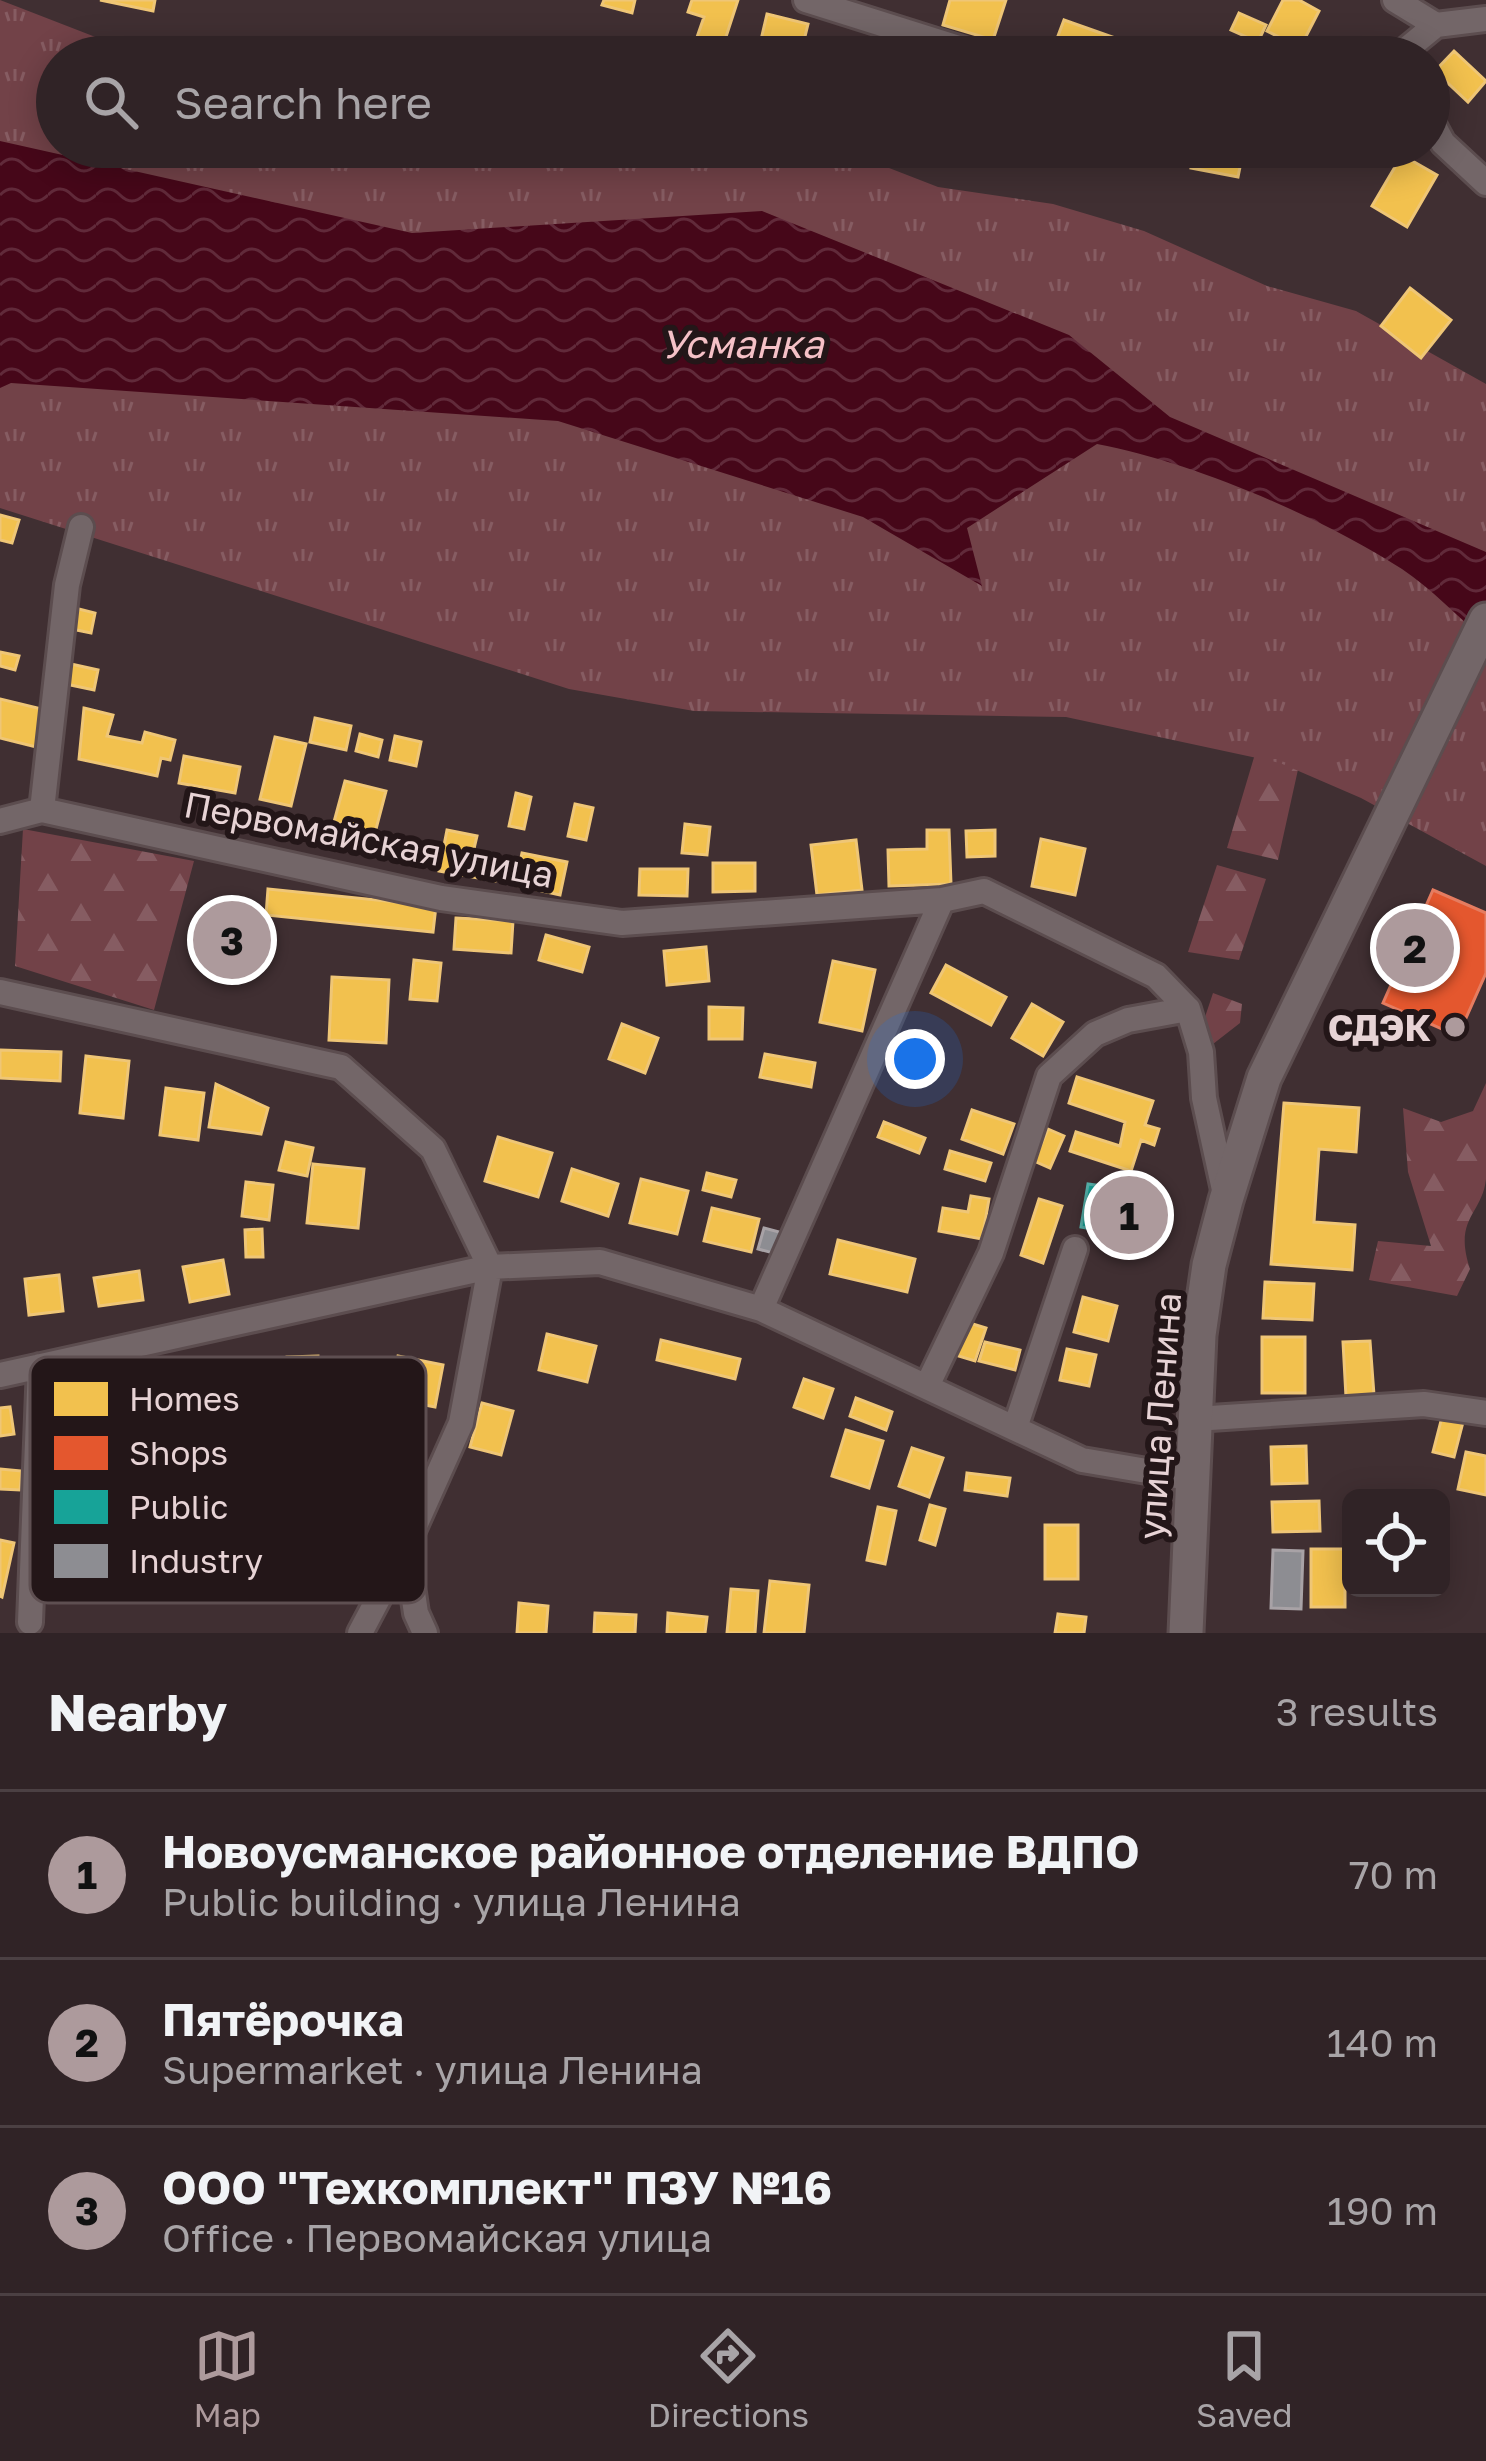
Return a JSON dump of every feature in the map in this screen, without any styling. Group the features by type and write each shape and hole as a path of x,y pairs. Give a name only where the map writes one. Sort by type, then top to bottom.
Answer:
{"main road":[{"name":"улица Ленина","path":"1186,1633 1195,1419 1209,1265 1226,1200 1264,1078 1486,620"}],"street":[{"path":"806,0 920,36"},
{"path":"1395,0 1436,25"},
{"path":"1423,36 1436,25 1486,19"},
{"path":"1450,150 1486,183"},
{"path":"42,810 67,585 81,527"},
{"name":"Первомайская улица","path":"0,821 42,810 441,898 622,923 943,900 983,891 1156,976 1188,1010"},
{"path":"761,1309 943,900"},
{"path":"0,992 341,1067 433,1149 490,1267 461,1423 426,1501"},
{"path":"927,1386 991,1253 1049,1076 1095,1034 1128,1020 1188,1010 1201,1052 1204,1098 1226,1200"},
{"path":"1015,1428 1075,1249"},
{"path":"81,1357 490,1267 601,1262 761,1309 1082,1460 1194,1479"},
{"path":"0,1375 30,1368"},
{"path":"1195,1419 1424,1404 1486,1413"},
{"path":"30,1622 31,1603"},
{"path":"360,1633 376,1603"},
{"path":"415,1603 425,1633"}],"green space":[{"path":"0,0 93,36 36,36 36,168 889,168 938,187 1053,204 1144,231 1267,286 1356,311 1486,384 1486,866 1361,798 1280,763 1066,717 694,711 569,689 0,508"},
{"path":"1255,754 1299,765 1278,860 1227,848"},
{"path":"23,829 194,861 154,1010 15,966"},
{"path":"1217,865 1266,879 1239,960 1188,952"},
{"path":"1213,993 1242,1004 1240,1023 1213,1044 1205,1017"},
{"path":"1486,1083 1486,1179 1467,1228 1470,1269 1457,1296 1369,1280 1378,1241 1431,1246 1408,1172 1403,1108 1441,1122 1473,1111"}],"water":[{"name":"Усманка","path":"0,141 36,149 36,168 121,168 412,233 762,211 1069,335 1170,417 1486,552 1486,641 1413,577 1333,530 1214,477 1097,444 967,528 982,586 863,517 558,421 11,383 0,388"}],"building: Homes":[{"path":"100,0 155,0 153,11"},
{"path":"604,0 635,0 632,13 602,5"},
{"path":"692,0 738,0 726,36 697,36 704,17 688,12"},
{"path":"950,0 1006,0 994,36 943,25"},
{"path":"1283,0 1299,0 1319,11 1306,36 1277,36 1267,31"},
{"path":"1239,13 1266,25 1261,36 1231,30"},
{"path":"767,14 808,24 805,36 762,36"},
{"path":"1064,20 1109,36 1058,36"},
{"path":"1454,51 1486,81 1468,102 1450,85"},
{"path":"1191,168 1240,168 1238,177"},
{"path":"1394,168 1425,168 1437,175 1407,227 1372,206"},
{"path":"1410,288 1451,320 1421,358 1381,326"},
{"path":"0,515 19,520 12,543 0,540"},
{"path":"71,607 95,613 91,633 67,628"},
{"path":"0,652 19,656 15,670 0,666"},
{"path":"71,664 98,670 94,690 66,684"},
{"path":"0,699 46,710 36,747 0,738"},
{"path":"84,708 113,715 107,736 142,743 145,732 175,740 170,760 161,758 157,776 79,759"},
{"path":"315,718 351,726 346,750 310,742"},
{"path":"360,734 382,740 378,757 356,751"},
{"path":"395,736 421,742 416,766 390,760"},
{"path":"275,737 306,744 291,806 260,799"},
{"path":"184,756 240,767 235,793 179,783"},
{"path":"345,781 386,791 375,833 334,822"},
{"path":"516,793 531,797 524,829 509,826"},
{"path":"575,804 593,808 586,840 568,836"},
{"path":"685,824 710,827 707,855 682,853"},
{"path":"447,830 477,836 473,853 499,858 495,881 439,871"},
{"path":"927,830 949,830 951,884 889,886 888,850 927,849"},
{"path":"995,830 995,856 967,857 966,831"},
{"path":"1041,839 1085,849 1075,895 1032,886"},
{"path":"856,840 862,890 817,895 811,845"},
{"path":"522,853 567,862 560,895 515,885"},
{"path":"713,863 755,863 755,891 713,892"},
{"path":"640,869 688,869 687,896 639,895"},
{"path":"268,889 436,906 433,932 266,915"},
{"path":"456,918 513,921 511,953 454,949"},
{"path":"546,935 589,947 582,972 539,960"},
{"path":"706,947 709,981 667,985 664,951"},
{"path":"414,960 441,963 437,1001 410,999"},
{"path":"833,961 875,970 862,1031 820,1022"},
{"path":"946,965 1006,997 991,1025 931,993"},
{"path":"332,977 389,980 386,1043 329,1040"},
{"path":"1032,1004 1063,1022 1043,1056 1012,1038"},
{"path":"709,1007 743,1008 742,1039 709,1039"},
{"path":"622,1024 658,1038 645,1073 609,1059"},
{"path":"0,1050 61,1052 60,1081 0,1078"},
{"path":"765,1054 815,1063 811,1087 760,1077"},
{"path":"86,1056 129,1061 123,1118 80,1113"},
{"path":"1077,1077 1153,1101 1145,1125 1159,1129 1154,1145 1141,1140 1131,1171 1070,1151 1076,1132 1120,1146 1125,1122 1069,1103"},
{"path":"216,1084 268,1108 261,1134 209,1127"},
{"path":"166,1088 204,1093 198,1140 160,1135"},
{"path":"1284,1103 1359,1108 1356,1152 1319,1149 1314,1222 1355,1225 1352,1270 1271,1264"},
{"path":"972,1110 1014,1124 1003,1154 962,1139"},
{"path":"884,1122 925,1138 919,1153 878,1137"},
{"path":"1048,1129 1064,1136 1050,1168 1034,1161"},
{"path":"498,1137 552,1153 538,1197 485,1181"},
{"path":"286,1142 313,1148 307,1176 279,1170"},
{"path":"950,1151 991,1163 985,1181 945,1169"},
{"path":"313,1164 364,1169 358,1228 307,1223"},
{"path":"572,1169 618,1184 608,1216 562,1201"},
{"path":"707,1173 736,1180 731,1197 703,1190"},
{"path":"641,1179 688,1191 677,1234 630,1223"},
{"path":"246,1182 273,1185 269,1220 242,1216"},
{"path":"971,1196 989,1199 982,1239 939,1231 943,1208 968,1212"},
{"path":"1039,1199 1062,1206 1043,1263 1021,1255"},
{"path":"712,1208 759,1219 751,1252 704,1241"},
{"path":"262,1229 263,1257 246,1257 245,1230"},
{"path":"838,1240 915,1259 907,1292 830,1274"},
{"path":"223,1260 229,1294 190,1302 183,1267"},
{"path":"139,1271 143,1300 99,1306 94,1278"},
{"path":"59,1275 63,1311 29,1315 25,1279"},
{"path":"1265,1282 1314,1284 1312,1320 1263,1318"},
{"path":"1083,1297 1117,1306 1108,1341 1074,1332"},
{"path":"963,1321 986,1328 975,1361 952,1354"},
{"path":"547,1334 596,1346 587,1382 539,1370"},
{"path":"1262,1337 1305,1337 1305,1393 1262,1393"},
{"path":"661,1340 740,1359 735,1379 657,1360"},
{"path":"1370,1341 1374,1395 1346,1397 1343,1342"},
{"path":"985,1342 1020,1350 1015,1370 979,1361"},
{"path":"1067,1349 1096,1355 1089,1386 1060,1380"},
{"path":"426,1362 443,1365 435,1407 426,1405"},
{"path":"804,1379 833,1389 823,1418 794,1407"},
{"path":"856,1398 892,1412 886,1430 850,1416"},
{"path":"482,1403 513,1411 501,1455 470,1447"},
{"path":"10,1407 14,1434 0,1436 0,1408"},
{"path":"1442,1417 1463,1422 1454,1457 1433,1452"},
{"path":"846,1430 883,1441 869,1488 832,1476"},
{"path":"1306,1446 1307,1483 1272,1484 1271,1447"},
{"path":"912,1448 943,1458 929,1497 899,1486"},
{"path":"1466,1452 1486,1456 1486,1495 1458,1489"},
{"path":"0,1469 22,1471 20,1490 0,1489"},
{"path":"967,1473 1010,1478 1007,1496 965,1490"},
{"path":"1319,1501 1320,1531 1273,1532 1272,1502"},
{"path":"930,1505 945,1509 935,1545 920,1540"},
{"path":"878,1507 896,1511 885,1564 867,1560"},
{"path":"1045,1525 1078,1525 1078,1579 1045,1579"},
{"path":"0,1540 14,1543 2,1597 0,1596"},
{"path":"1311,1549 1342,1549 1345,1607 1311,1607"},
{"path":"770,1581 809,1585 804,1633 764,1633"},
{"path":"731,1589 758,1591 755,1633 727,1633"},
{"path":"519,1603 548,1606 546,1633 517,1633"},
{"path":"595,1613 636,1615 635,1633 594,1633"},
{"path":"668,1613 707,1617 705,1633 667,1633"},
{"path":"1058,1614 1086,1617 1084,1633 1055,1633"}],"building: Shops":[{"path":"1433,890 1486,913 1486,973 1458,1036 1383,1003"}],"building: Public":[{"path":"1112,1176 1144,1181 1133,1249 1101,1243 1103,1231 1081,1227 1088,1184 1110,1187"}],"building: Industry":[{"path":"764,1228 783,1233 777,1254 758,1249"},
{"path":"1273,1550 1303,1551 1301,1609 1271,1608"}],"place":[{"name":"ООО \"Техкомплект\" ПЗУ №16","path":"232,940"},
{"name":"Пятёрочка","path":"1415,948"},
{"name":"СДЭК","path":"1455,1027"},
{"name":"Новоусманское районное отделение ВДПО","path":"1129,1215"}]}
